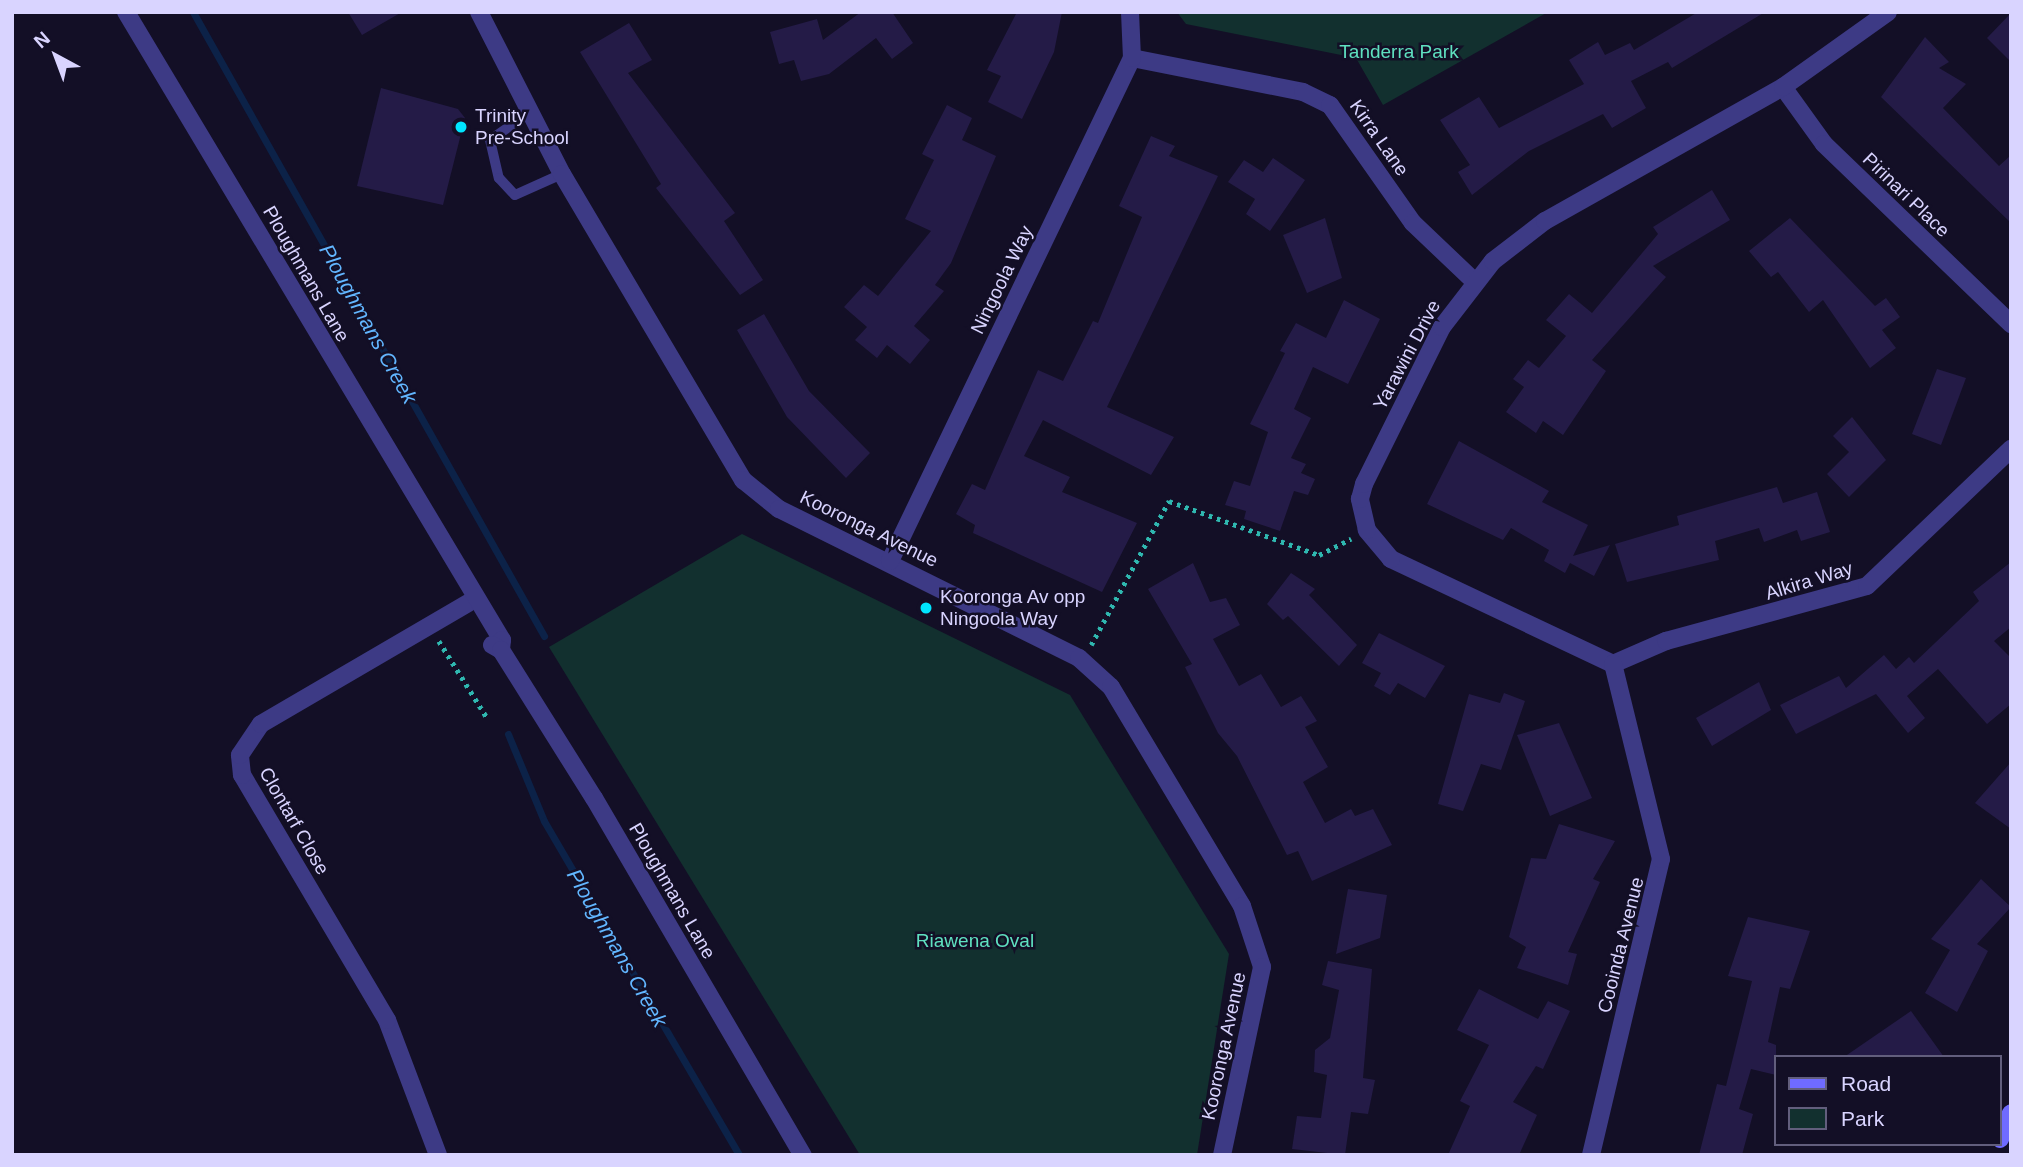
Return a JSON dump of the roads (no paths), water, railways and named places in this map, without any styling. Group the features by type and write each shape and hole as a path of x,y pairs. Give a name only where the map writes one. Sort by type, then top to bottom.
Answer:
{"main road":[{"path":"2002,1134 2011,1113"}],"street":[{"name":"Ploughmans Lane","path":"126,12 447,558 495,629 501,650"},
{"name":"Kooronga Avenue","path":"479,12 562,174 743,480 779,509 890,561 1083,662 1111,687 1242,906 1262,967 1222,1155"},
{"name":"Ningoola Way","path":"890,561 1132,58 1130,12"},
{"name":"Yarawini Drive","path":"1614,664 1391,559 1367,530 1360,499 1364,484 1442,327 1475,282 1545,221 1783,87 1888,12"},
{"name":"Kirra Lane","path":"1132,58 1303,92 1330,104 1413,223 1475,282"},
{"name":"Pirinari Place","path":"1783,87 1824,144 2011,324"},
{"name":"Alkira Way","path":"1614,664 1666,641 1867,586 2011,449"},
{"name":"Ploughmans Lane","path":"447,558 468,603 501,650 803,1155"},
{"name":"Clontarf Close","path":"438,1155 387,1020 242,775 240,755 261,724 468,603"},
{"name":"Cooinda Avenue","path":"1591,1155 1661,859 1614,664"}],"lane":[{"path":"529,113 490,140 499,178 515,195 562,174"}],"waterway":[{"name":"Ploughmans Creek","path":"193,12 544,636"},
{"name":"Ploughmans Creek","path":"508,734 544,821 739,1155"}],"place":[{"name":"Trinity Pre-School","path":"461,127"},
{"name":"Kooronga Av opp Ningoola Way","path":"926,608"}],"park label":[{"name":"Tanderra Park","path":"1399,52"},
{"name":"Riawena Oval","path":"975,941"}]}
